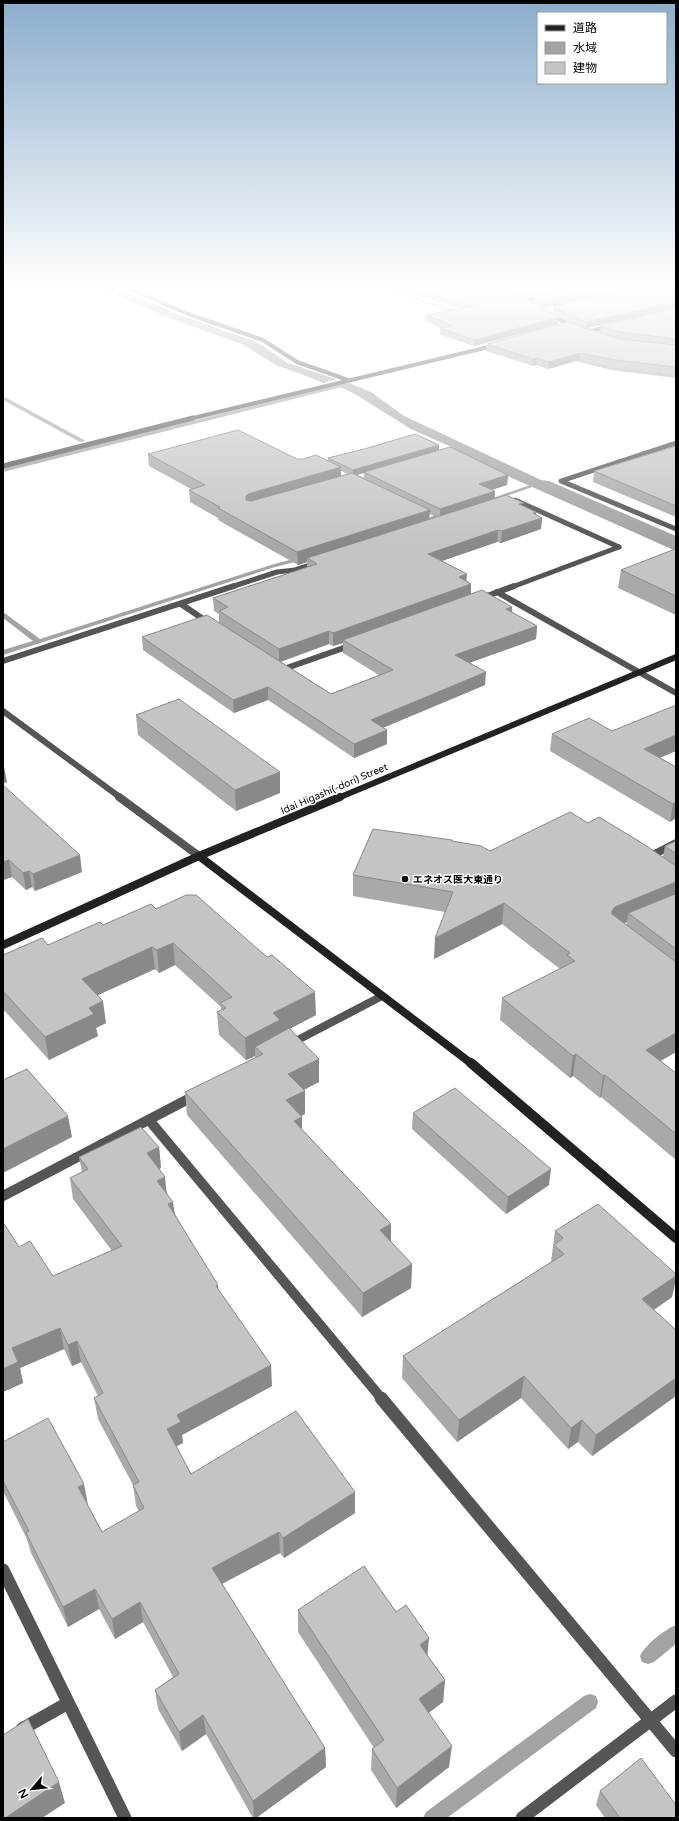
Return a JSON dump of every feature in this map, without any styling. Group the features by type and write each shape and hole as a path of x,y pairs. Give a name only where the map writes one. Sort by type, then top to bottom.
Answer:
{"street":[{"path":"322,371 348,380"},
{"path":"3,466 386,371"},
{"path":"675,528 561,481 676,443"},
{"path":"475,601 619,547 516,499 508,502"},
{"path":"3,661 277,572 295,570 324,560"},
{"path":"497,592 676,693"},
{"path":"182,604 213,625"},
{"path":"276,666 282,670 356,644"},
{"name":"Idai Higashi(-dori) Street","path":"3,945 199,856 676,656"},
{"path":"3,711 199,856 485,1074 676,1238"},
{"path":"649,864 644,860 676,843"},
{"path":"281,1049 382,996"},
{"path":"3,1196 205,1090"},
{"path":"149,1120 676,1751"},
{"path":"3,1570 125,1818"},
{"path":"522,1818 676,1701"},
{"path":"10,1737 68,1702"}],"water":[{"path":"292,371 312,371 336,379 324,383"},
{"path":"349,383 371,392 404,416 541,480 549,481 676,536 676,551 474,461 447,445 411,429 355,394 336,385"}],"building":[{"path":"238,430 297,459 303,459 316,455 341,467 248,494 246,496 246,500 251,501 352,473 430,510 297,552 189,490 205,485 148,454"},
{"path":"415,434 439,445 353,470 328,458 364,449"},
{"path":"676,446 676,506 594,471"},
{"path":"450,447 508,475 479,484 495,491 440,509 364,472"},
{"path":"506,495 524,503 519,504 536,512 533,513 542,518 502,531 498,530 428,554 467,574 459,577 471,584 333,633 329,631 279,649 219,611 228,607 213,598 317,564 307,558"},
{"path":"675,549 676,596 621,570"},
{"path":"482,590 512,607 506,609 537,626 455,655 486,672 371,720 387,730 354,744 268,687 233,700 142,637 207,615 331,694 393,670 343,640"},
{"path":"179,699 280,772 235,790 136,715"},
{"path":"676,705 676,735 644,749 676,767 676,802 673,804 552,734 589,718 612,731"},
{"path":"3,785 80,855 33,874 29,871 23,873 9,860 3,862"},
{"path":"570,812 588,823 599,817 676,866 676,882 615,907 612,914 676,962 676,1033 646,1050 676,1073 676,1134 605,1075 603,1076 576,1054 573,1056 502,998 575,961 567,955 570,953 504,903 435,938 453,892 353,875 373,829 452,840 481,846 490,851"},
{"path":"676,841 676,854 665,846"},
{"path":"675,894 676,895 676,949 628,913"},
{"path":"186,895 196,895 267,957 272,955 315,992 273,1013 280,1020 245,1038 217,1012 226,1008 220,1003 232,997 173,943 157,950 152,947 82,979 103,1001 89,1008 94,1014 45,1037 3,991 3,955 42,938 48,945 100,922 103,925 151,904 156,909"},
{"path":"289,1028 319,1059 288,1074 305,1091 286,1100 302,1117 294,1121 391,1224 380,1230 412,1264 363,1293 185,1092 263,1054 255,1047"},
{"path":"27,1069 68,1116 3,1149 3,1080"},
{"path":"455,1088 551,1169 508,1197 413,1113"},
{"path":"141,1127 159,1147 147,1153 165,1177 157,1181 173,1202 168,1204 218,1285 216,1286 271,1365 177,1415 181,1422 167,1429 191,1474 296,1411 355,1492 283,1538 279,1532 212,1568 325,1748 253,1801 203,1715 179,1732 155,1690 179,1674 140,1602 112,1619 95,1589 63,1607 26,1533 29,1531 3,1481 3,1442 48,1418 84,1484 78,1487 102,1532 144,1508 133,1485 139,1482 94,1398 103,1393 77,1341 68,1345 60,1328 12,1348 18,1362 3,1369 3,1222 19,1247 30,1241 53,1276 122,1246 70,1178 88,1169 79,1157"},
{"path":"598,1204 676,1274 676,1276 642,1299 676,1330 676,1378 596,1435 582,1420 571,1428 524,1376 459,1420 403,1356 564,1254 554,1245 563,1238 555,1231"},
{"path":"364,1566 396,1612 406,1605 429,1638 420,1645 445,1680 419,1699 452,1746 397,1788 372,1749 384,1740 298,1610"},
{"path":"28,1719 59,1782 3,1818 3,1735"},
{"path":"641,1758 676,1805 676,1818 620,1818 600,1791"}],"waterway":[{"path":"635,371 676,376"},
{"path":"3,470 344,385"},
{"path":"3,398 82,441"},
{"path":"493,499 538,484"},
{"path":"417,523 447,513"},
{"path":"38,642 273,566 304,558"},
{"path":"3,614 38,642"},
{"path":"3,653 38,642"},
{"path":"648,1656 676,1633"},
{"path":"432,1818 590,1702"}],"place":[{"name":"エネオス医大東通り","path":"405,879"}]}
